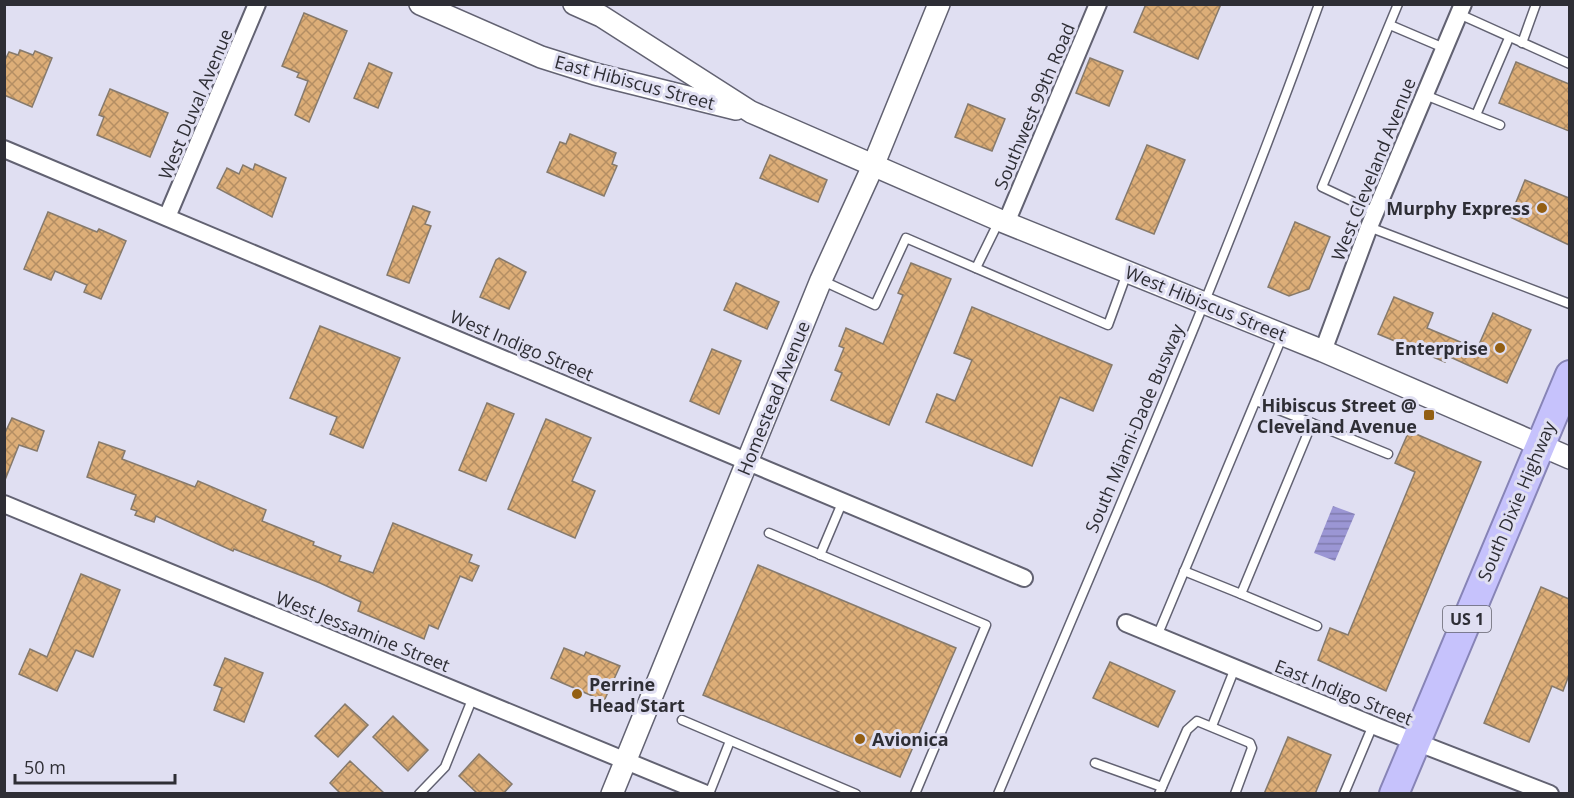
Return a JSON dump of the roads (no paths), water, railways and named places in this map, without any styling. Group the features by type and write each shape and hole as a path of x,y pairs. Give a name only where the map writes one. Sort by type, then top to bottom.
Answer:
{"highway":[{"name":"South Dixie Highway","path":"1394,794 1539,444 1567,388"}],"street":[{"name":"West Duval Avenue","path":"167,217 257,4"},
{"name":"East Hibiscus Street","path":"420,4 542,57 585,71 752,112"},
{"name":"East Hibiscus Street","path":"574,4 601,16 752,112 873,166"},
{"name":"Homestead Avenue","path":"612,794 820,280 873,166 939,4"},
{"name":"Southwest 99th Road","path":"1002,221 1098,4"},
{"name":"West Cleveland Avenue","path":"1323,351 1372,219 1461,9"},
{"name":"West Indigo Street","path":"4,149 1024,578"},
{"name":"West Hibiscus Street","path":"873,166 1002,221 1283,334 1539,444"},
{"path":"1539,444 1569,458"},
{"name":"West Jessamine Street","path":"4,504 707,794"},
{"name":"East Indigo Street","path":"1126,623 1158,634 1373,725 1550,794"}],"lane":[{"name":"South Miami-Dade Busway","path":"998,794 1204,302 1319,4"},
{"path":"1398,4 1322,187 1372,219 1569,304"},
{"path":"1522,43 1536,4"},
{"path":"1461,9 1509,38 1569,64"},
{"path":"1390,25 1444,48"},
{"path":"1476,115 1509,38"},
{"path":"1425,95 1500,125"},
{"path":"976,268 1002,221"},
{"path":"820,280 875,305 906,238 1108,324 1128,271"},
{"path":"1158,634 1283,334"},
{"path":"1256,401 1388,454"},
{"path":"1241,594 1312,423"},
{"path":"820,555 842,503"},
{"path":"769,533 986,625 915,794"},
{"path":"1184,571 1317,626"},
{"path":"1212,726 1235,668"},
{"path":"419,794 445,767 473,697"},
{"path":"682,720 856,794"},
{"path":"1095,763 1161,790 1188,727 1197,721 1248,742 1252,748 1235,794"},
{"path":"1344,794 1373,725"},
{"path":"707,794 730,741"}],"place":[{"name":"Murphy Express","path":"1542,208"},
{"name":"Enterprise","path":"1500,348"},
{"name":"Hibiscus Street @ Cleveland Avenue","path":"1429,415"},
{"name":"Perrine Head Start","path":"577,694"},
{"name":"Avionica","path":"860,739"}]}
